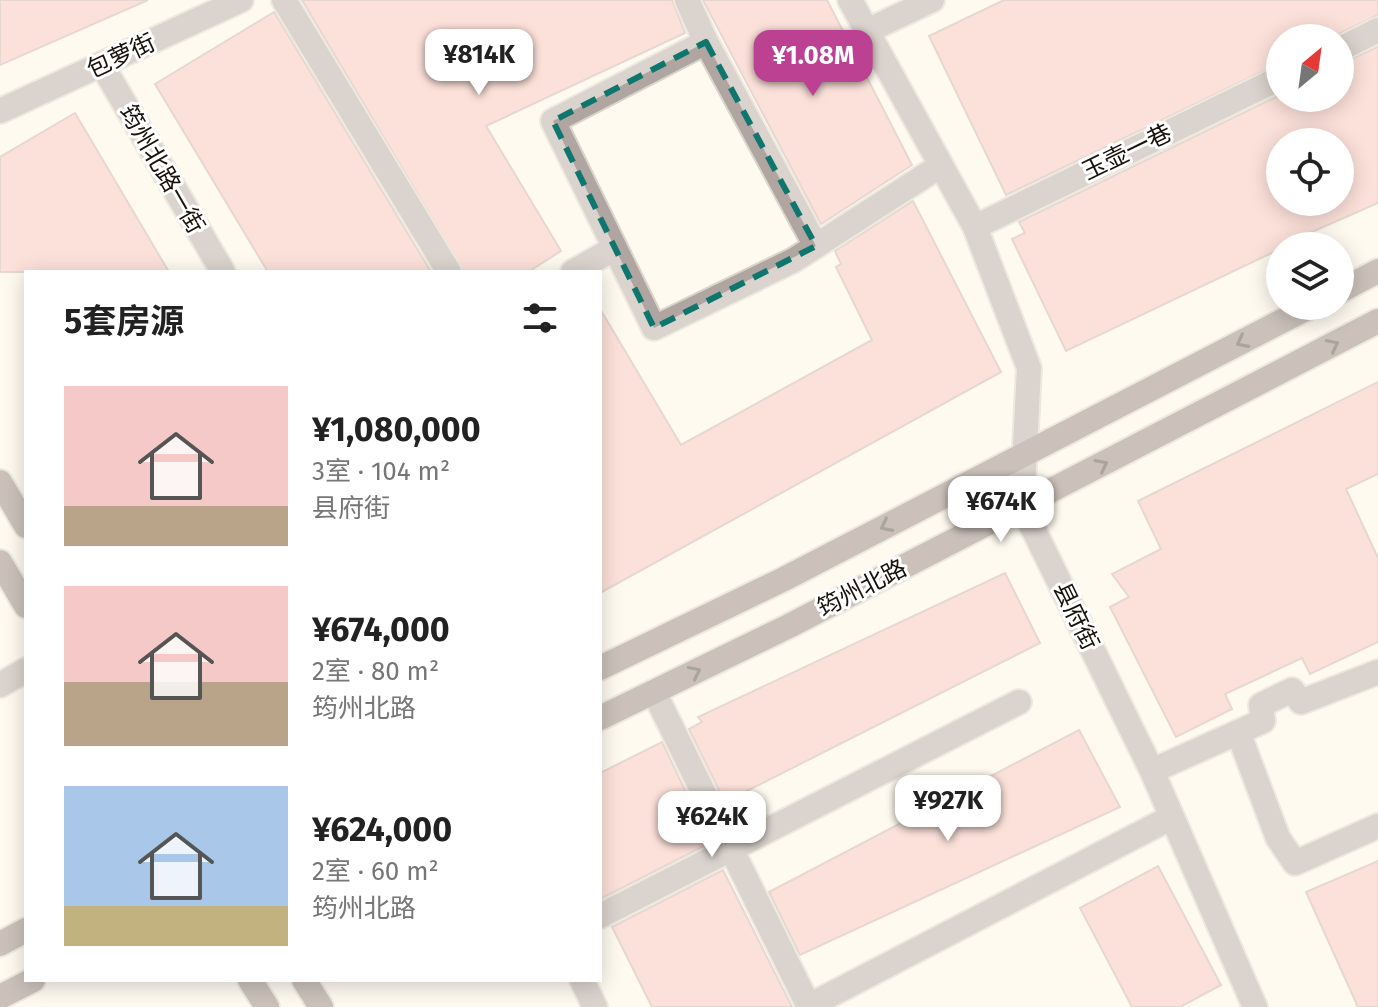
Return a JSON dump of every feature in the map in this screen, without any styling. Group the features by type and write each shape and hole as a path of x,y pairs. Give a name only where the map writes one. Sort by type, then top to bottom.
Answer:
{"main road":[{"path":"1354,284 1378,271"},
{"name":"筠州北路","path":"602,667 784,579 1284,320"},
{"name":"筠州北路","path":"602,717 1022,506 1378,321"},
{"path":"0,482 24,523"},
{"path":"0,562 24,603"},
{"path":"0,944 24,931"},
{"path":"0,997 29,982"},
{"path":"251,982 267,1007"},
{"path":"305,982 321,1007"}],"street":[{"name":"包萝街","path":"0,111 241,0"},
{"path":"284,0 448,270"},
{"path":"687,0 706,42 816,246"},
{"name":"县府街","path":"850,0 975,227 1029,368 1022,506 1152,771 1255,1007"},
{"path":"865,32 932,0"},
{"path":"1354,42 1378,30"},
{"path":"706,42 553,121 654,328 816,246 940,166"},
{"name":"筠州北路一街","path":"102,65 222,270"},
{"name":"玉壶一巷","path":"975,227 1266,85"},
{"path":"576,270 615,248"},
{"path":"0,685 24,671"},
{"path":"1152,771 1263,721 1261,705 1292,690 1301,702 1378,672"},
{"path":"654,692 809,1007 1172,817"},
{"path":"602,915 1019,702"},
{"path":"1238,732 1278,838 1295,863 1378,826"},
{"path":"583,982 595,1007"}],"highlighted area":[{"path":"706,42 816,246 654,328 553,121"}],"building":[{"path":"0,0 148,0 0,65"},
{"path":"302,0 672,0 685,33 486,126 561,251 531,270 463,270"},
{"path":"703,0 827,0 912,165 821,224"},
{"path":"1004,0 1378,0 1378,15 1354,26 1354,24 1266,24 1266,70 1006,195 929,36"},
{"path":"274,12 430,270 267,270 155,84"},
{"path":"1378,47 1378,203 1354,214 1354,128 1266,128 1266,216 1348,216 1312,232 1266,232 1266,256 1066,351 1012,239 1025,233 1019,222 1266,102 1266,112 1354,112 1354,58"},
{"path":"75,113 168,270 0,272 0,157"},
{"path":"913,201 1001,372 602,592 602,312 681,445 872,340 836,267 841,264 835,251"},
{"path":"1378,382 1378,474 1346,489 1378,558 1378,642 1310,674 1302,658 1225,694 1232,709 1176,737 1110,607 1129,597 1112,574 1161,549 1138,501"},
{"path":"1005,573 1040,643 725,802 689,729 702,722 698,717"},
{"path":"1079,730 1120,807 800,955 769,892"},
{"path":"662,742 710,843 602,898 602,772"},
{"path":"1378,861 1378,1007 1358,1007 1306,892"},
{"path":"1158,866 1221,985 1180,1007 1132,1007 1080,908"},
{"path":"723,870 792,1007 652,1007 612,927"}]}
